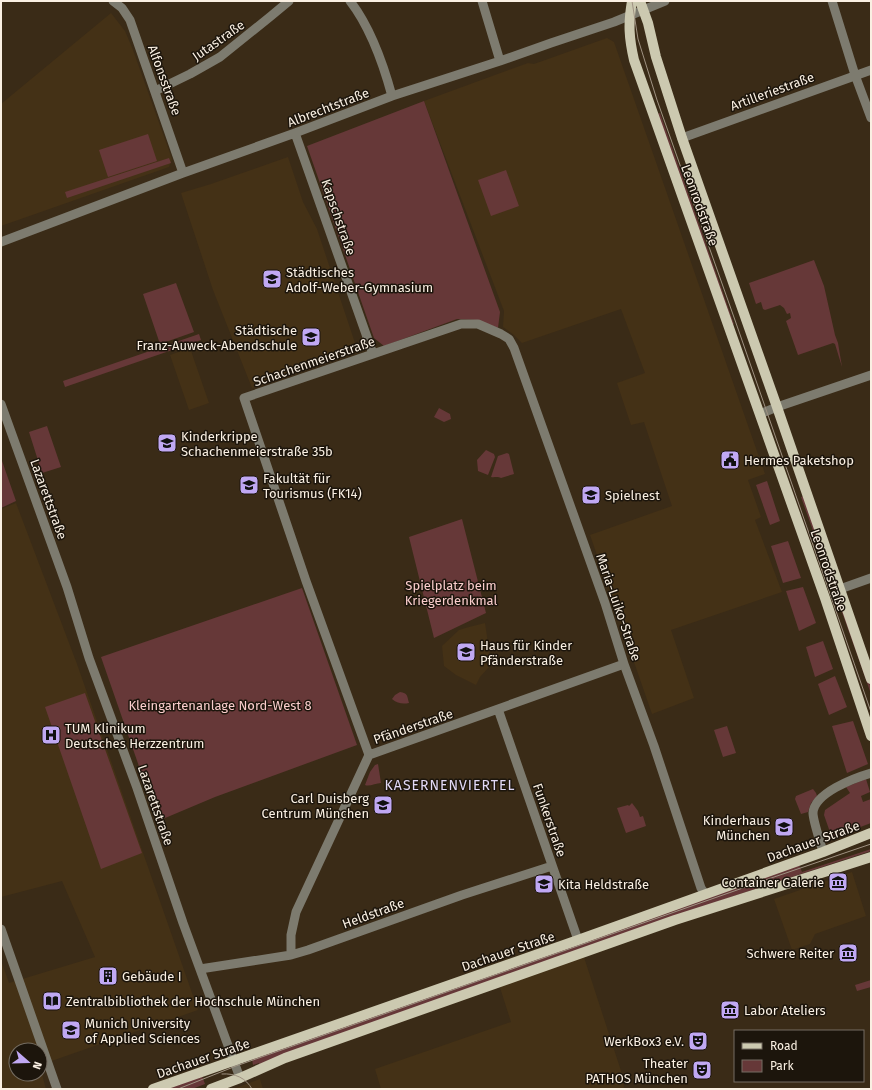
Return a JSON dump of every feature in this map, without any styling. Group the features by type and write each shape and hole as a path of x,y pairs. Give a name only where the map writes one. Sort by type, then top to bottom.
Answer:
{"main road":[{"name":"Leonrodstraße","path":"632,1 629,16 630,41 634,60 825,598 871,736"},
{"name":"Leonrodstraße","path":"642,5 682,138 871,679"},
{"name":"Dachauer Straße","path":"153,1089 578,940 823,852 871,833"},
{"name":"Dachauer Straße","path":"211,1089 285,1058 675,920 871,857"}],"street":[{"name":"Alfonsstraße","path":"113,1 125,5 183,173"},
{"name":"Jutastraße","path":"155,91 190,74 219,57 289,1"},
{"path":"350,1 374,42 392,96"},
{"path":"482,1 500,61"},
{"name":"Albrechtstraße","path":"1,242 392,96 614,22 629,16 642,5 665,1"},
{"path":"832,1 855,75 871,118"},
{"name":"Artilleriestraße","path":"682,138 871,70"},
{"name":"Kapschstraße","path":"296,133 373,354"},
{"name":"Schachenmeierstraße","path":"369,755 306,581 244,398 461,324 478,324 501,334"},
{"name":"Maria-Luiko-Straße","path":"501,334 509,339 517,355 600,589 624,664 654,746 701,888 705,894"},
{"path":"760,414 871,375"},
{"name":"Lazarettstraße","path":"1,404 67,587 89,658 240,1078"},
{"path":"840,589 871,578"},
{"name":"Pfänderstraße","path":"291,955 291,935 296,912 369,755 624,664"},
{"name":"Funkerstraße","path":"498,709 578,940"},
{"path":"823,852 813,814 814,805 820,798 849,781 871,774"},
{"name":"Heldstraße","path":"200,969 291,955 462,895 552,866"},
{"path":"1,929 57,1089"}],"shaded area":[{"path":"111,13 125,31 133,50 172,159 169,167 1,226 1,104"},
{"path":"607,38 614,42 765,474 748,480 761,517 755,520 782,592 671,630 694,698 652,714 590,535 672,506 644,422 631,425 617,383 645,373 621,309 522,343 503,327 504,311 424,101 528,63 534,64"},
{"name":"Städtisches Adolf-Weber-Gymnasium","path":"288,157 303,202 317,229 357,349 252,388 213,290 181,193"},
{"path":"190,348 209,403 189,410 170,355"},
{"name":"TUM Klinikum Deutsches Herzzentrum","path":"16,503 77,664 198,1010 48,1062 48,1042 8,1042 8,1082 44,1082 46,1089 1,1089 1,960 9,983 95,957 62,881 1,897 1,509"},
{"name":"Haus für Kinder Pfänderstraße","path":"485,623 490,657 485,662 489,667 480,677 476,685 456,675 444,666 442,646 459,630"},
{"path":"852,872 866,916 815,934 810,944 792,950 774,899"},
{"path":"580,945 623,1077 624,1089 381,1089 375,1069 511,1022 496,975"},
{"path":"260,1079 263,1089 233,1089"}],"green space":[{"path":"424,101 500,312 498,328 476,320 457,319 384,346 374,338 307,146"},
{"path":"660,113 734,324 732,325 657,114"},
{"path":"148,134 157,161 108,177 99,150"},
{"path":"169,158 171,163 67,198 65,192"},
{"path":"506,170 519,206 491,216 478,180"},
{"path":"814,260 824,286 838,343 842,367 835,344 833,343 798,355 786,321 791,318 790,313 787,314 784,308 780,305 765,310 763,309 761,302 756,304 749,283"},
{"path":"176,283 194,332 160,344 143,294"},
{"path":"199,334 201,340 65,387 63,381"},
{"path":"439,408 450,414 451,419 444,422 434,417"},
{"path":"47,426 61,467 42,473 29,432"},
{"path":"486,450 494,454 495,457 488,475 478,471 477,460"},
{"path":"507,453 509,454 514,474 501,478 491,477 498,456"},
{"path":"1,458 16,501 1,508"},
{"path":"767,481 780,521 770,525 756,485"},
{"path":"804,496 871,688 871,694 801,497"},
{"name":"Spielplatz beim Kriegerdenkmal","path":"462,519 486,613 434,638 409,537"},
{"path":"788,541 801,578 783,583 771,546"},
{"path":"803,587 816,623 799,631 786,591"},
{"name":"Kleingartenanlage Nord-West 8","path":"302,588 357,745 215,797 158,821 101,657"},
{"path":"823,641 833,669 815,677 806,647"},
{"path":"835,676 847,707 829,715 818,684"},
{"path":"400,692 406,694 409,703 400,703 392,699"},
{"path":"85,693 142,853 101,869 45,707"},
{"path":"853,721 868,764 847,773 832,726"},
{"path":"727,726 736,753 723,757 714,730"},
{"path":"378,764 381,783 368,786 365,785 370,772 375,765"},
{"path":"866,779 870,792 861,796 863,802 871,799 871,823 826,840 825,838 831,835 824,815 825,810 850,793 846,787"},
{"path":"813,789 817,796 811,803 808,812 801,814 795,799 796,796"},
{"path":"632,803 638,811 640,817 643,816 646,826 626,833 617,808 629,806"},
{"path":"871,849 871,851 731,897 259,1065 259,1063 253,1065 252,1059 799,865 802,872"},
{"path":"871,980 871,987 857,991 855,985"},
{"path":"202,1076 205,1084 192,1089 165,1089"}],"tram line":[{"path":"632,1 638,39 657,100 871,712"},
{"path":"178,1089 236,1066 871,844"},
{"path":"222,1074 236,1075 247,1082 252,1089"}],"place":[{"name":"Städtisches Adolf-Weber-Gymnasium","path":"272,279"},
{"name":"Städtische Franz-Auweck-Abendschule","path":"311,337"},
{"name":"Kinderkrippe Schachenmeierstraße 35b","path":"167,443"},
{"name":"Hermes Paketshop","path":"730,460"},
{"name":"Fakultät für Tourismus (FK14)","path":"249,485"},
{"name":"Spielnest","path":"591,495"},
{"name":"Haus für Kinder Pfänderstraße","path":"466,652"},
{"name":"TUM Klinikum Deutsches Herzzentrum","path":"51,735"},
{"name":"Carl Duisberg Centrum München","path":"383,805"},
{"name":"Kinderhaus München","path":"784,827"},
{"name":"Container Galerie","path":"838,882"},
{"name":"Kita Heldstraße","path":"544,884"},
{"name":"Schwere Reiter","path":"848,953"},
{"name":"Gebäude I","path":"108,976"},
{"name":"Zentralbibliothek der Hochschule München","path":"52,1001"},
{"name":"Labor Ateliers","path":"730,1010"},
{"name":"Munich University of Applied Sciences","path":"71,1030"},
{"name":"WerkBox3 e.V.","path":"698,1041"},
{"name":"Theater PATHOS München","path":"702,1070"}],"district":[{"name":"KASERNENVIERTEL","path":"450,785"}]}
